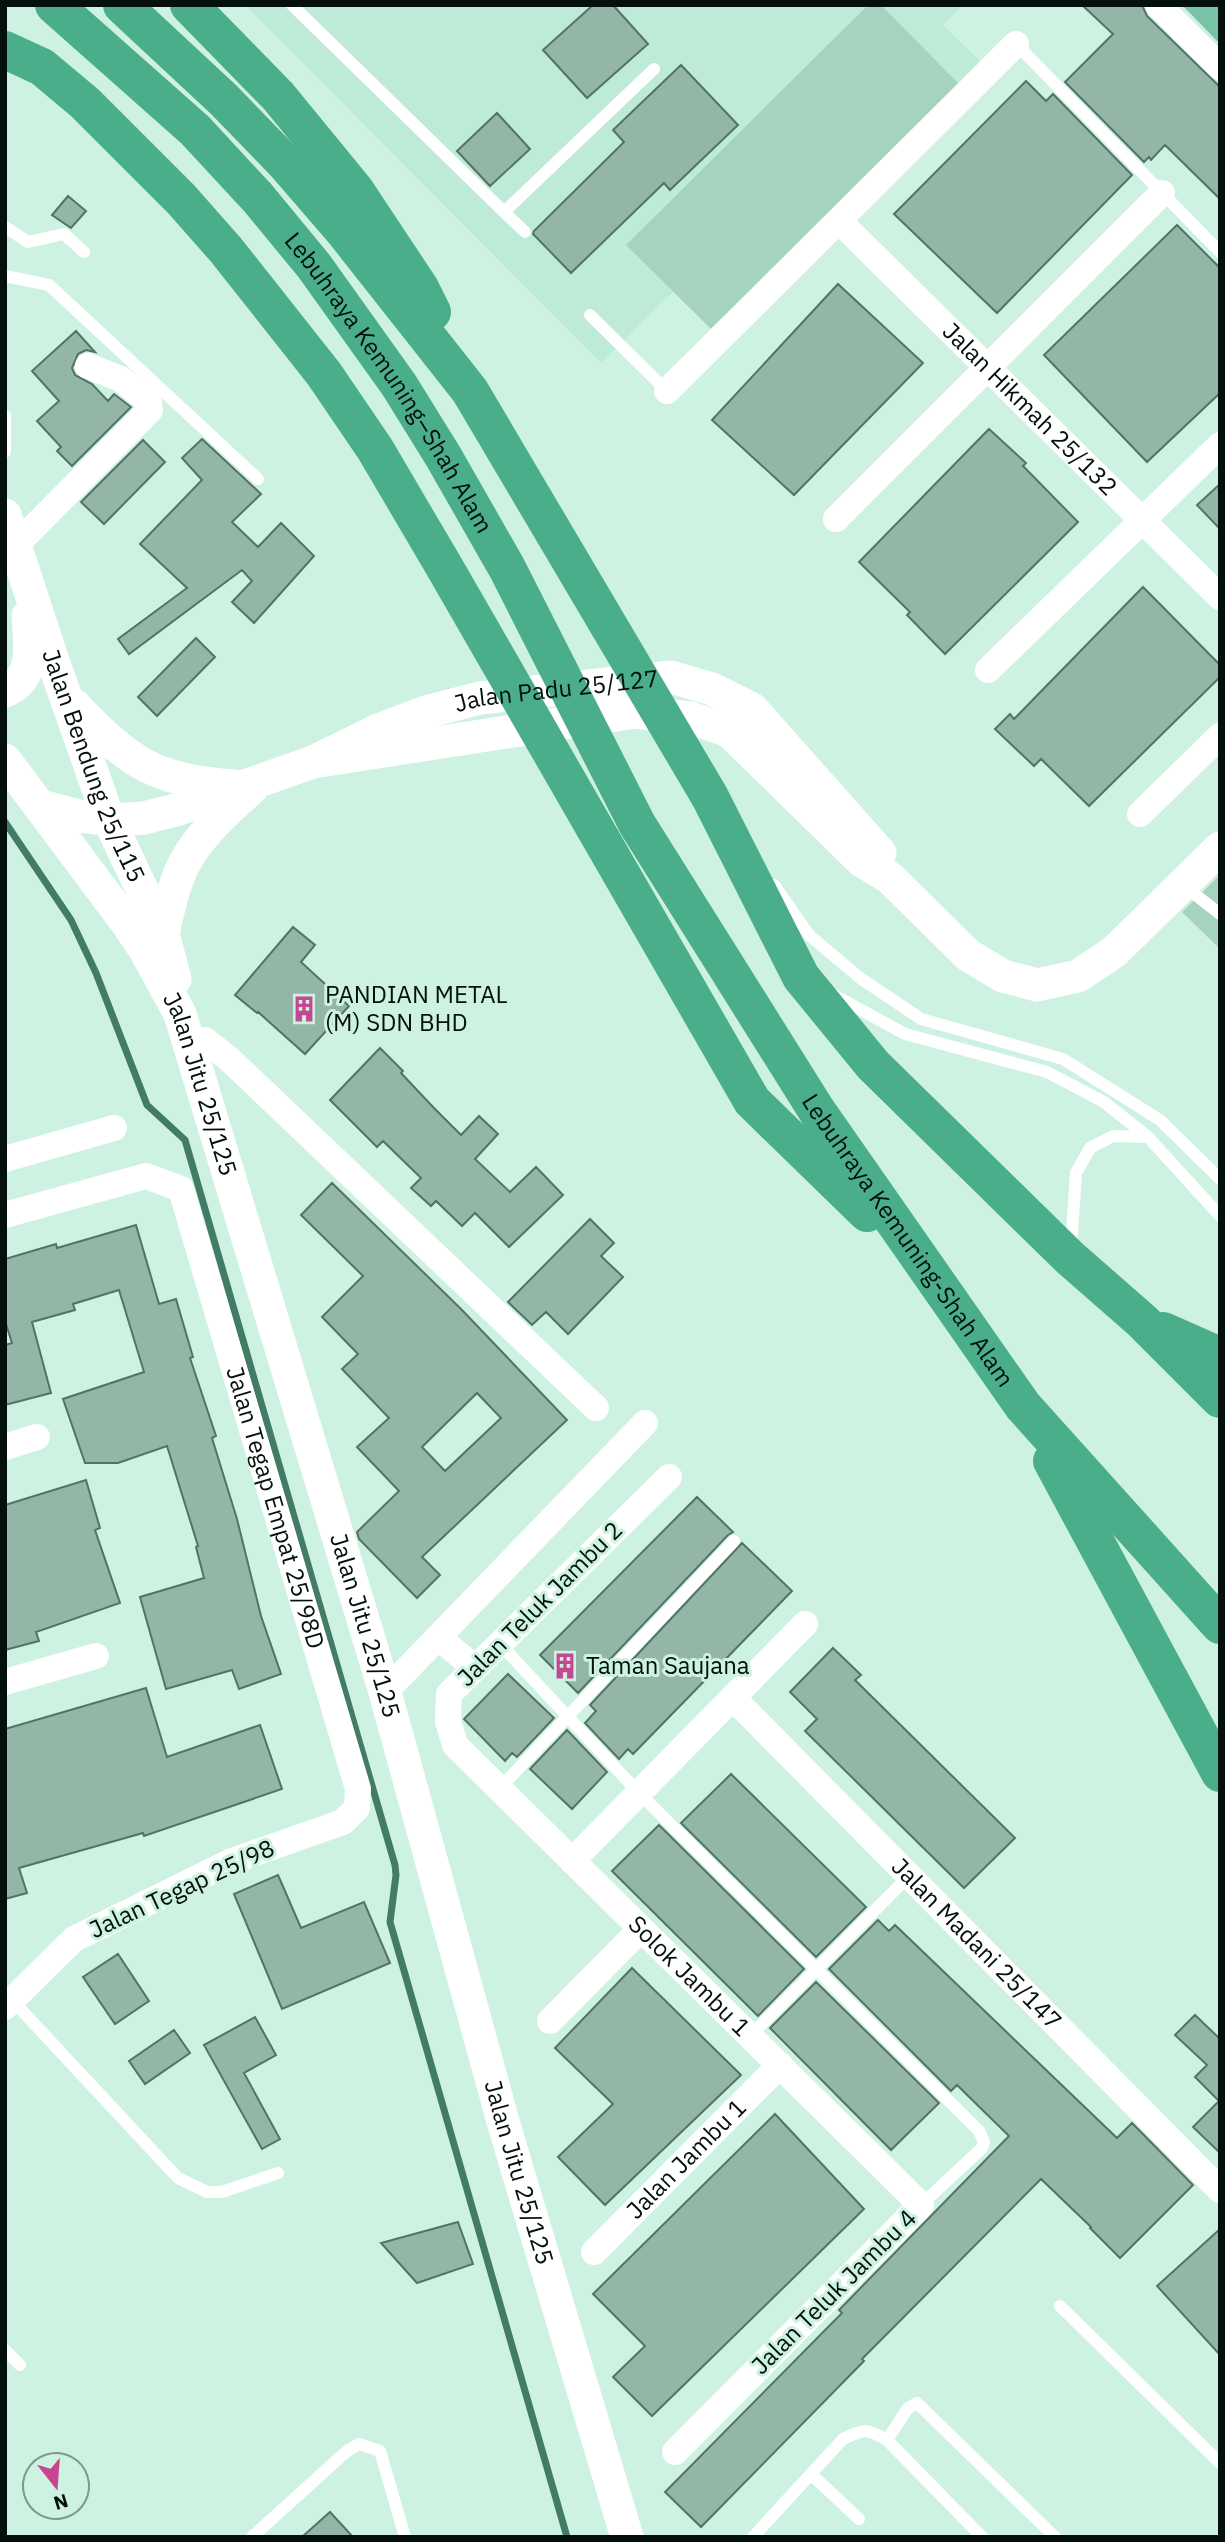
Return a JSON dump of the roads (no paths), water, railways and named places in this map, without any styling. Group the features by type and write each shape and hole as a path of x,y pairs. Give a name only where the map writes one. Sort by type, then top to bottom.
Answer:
{"highway":[{"name":"Lebuhraya Kemuning–Shah Alam","path":"54,5 195,130 258,198 322,277 399,386 443,456 507,568 637,824"},
{"name":"Lebuhraya Kemuning–Shah Alam","path":"122,5 224,100 286,164 343,230 470,391 710,797"},
{"path":"189,5 278,96 355,190 421,288 470,391"},
{"path":"5,50 42,67 85,103 181,199 226,250 324,374 375,449 752,1101 933,1278"},
{"path":"710,797 801,977 873,1065 1070,1258 1142,1321 1220,1399"},
{"name":"Lebuhraya Kemuning-Shah Alam","path":"637,824 817,1111 1023,1406 1220,1625"},
{"path":"1142,1321 1220,1356"},
{"path":"1023,1406 1220,1773"}],"street":[{"path":"1158,5 1220,67"},
{"path":"667,391 1016,44"},
{"path":"836,519 1162,193"},
{"name":"Jalan Hikmah 25/132","path":"839,221 1220,597"},
{"path":"5,691 20,683 26,673 29,655 15,543 150,410 149,402 121,379 88,366"},
{"path":"988,670 1220,445"},
{"name":"Jalan Bendung 25/115","path":"15,543 109,820 163,934 175,978 184,1028"},
{"name":"Jalan Padu 25/127","path":"41,806 78,816 109,820 145,818 179,809 313,762 376,731 426,712 480,698 671,677 712,689 752,709 878,848 890,878 968,956 1003,976 1037,985 1078,976 1114,952 1220,848"},
{"path":"68,698 104,736 126,755 149,769 204,784 251,782"},
{"path":"1140,814 1220,736"},
{"name":"Jalan Jitu 25/125","path":"5,760 145,950 184,1028 385,1692 504,2125 627,2537"},
{"path":"163,934 171,898 184,864 251,782"},
{"path":"184,1028 229,1059 596,1408"},
{"path":"5,1159 114,1128"},
{"name":"Jalan Tegap Empat 25/98D","path":"5,1215 146,1176 181,1189 358,1788 357,1808 343,1822"},
{"path":"385,1692 645,1423"},
{"path":"5,1447 37,1437"},
{"name":"Jalan Teluk Jambu 2","path":"455,1745 448,1721 449,1694 669,1477"},
{"path":"572,1861 805,1624"},
{"path":"439,1638 475,1668"},
{"path":"5,1682 96,1657"},
{"name":"Jalan Madani 25/147","path":"733,1698 1220,2190"},
{"name":"Solok Jambu 1","path":"455,1745 921,2205"},
{"name":"Jalan Tegap 25/98","path":"9,2004 74,1939 232,1861 343,1822"},
{"path":"550,2021 641,1929"},
{"name":"Jalan Jambu 1","path":"594,2252 780,2065"},
{"name":"Jalan Teluk Jambu 4","path":"675,2452 921,2205"}],"lane":[{"path":"292,5 525,232"},
{"path":"1016,44 1220,252"},
{"path":"504,212 654,69"},
{"path":"5,227 28,242 64,234 84,251"},
{"path":"5,276 49,285 258,479"},
{"path":"590,315 667,391"},
{"path":"5,416 5,452"},
{"path":"710,797 809,935 860,978 921,1019 1063,1059 1160,1120 1220,1180"},
{"path":"1182,884 1220,914"},
{"path":"801,977 905,1034 1047,1072 1104,1102 1149,1137 1220,1216"},
{"path":"1070,1258 1076,1174 1090,1148 1113,1136 1149,1137"},
{"path":"1078,1468 1102,1515"},
{"path":"499,1789 734,1541"},
{"path":"500,1644 639,1793 817,1968"},
{"path":"750,2036 909,1876"},
{"name":"Jalan Teluk Jambu 4","path":"817,1968 979,2131 984,2142 982,2148 921,2205"},
{"path":"9,2004 178,2178 207,2192 222,2192 278,2173"},
{"path":"1060,2306 1220,2463"},
{"path":"5,2350 20,2365"},
{"path":"887,2440 908,2408 917,2403 1055,2537"},
{"path":"753,2537 843,2439 859,2431 870,2430 887,2440 982,2537"},
{"path":"252,2537 347,2451 359,2444 380,2451 405,2537"},
{"path":"811,2473 859,2519"}],"waterway":[{"path":"5,822 71,920 96,973 147,1105 185,1140 395,1865 390,1922 567,2537"}],"place":[{"name":"PANDIAN METAL (M) SDN BHD","path":"304,1009"},
{"name":"Taman Saujana","path":"565,1666"}]}
